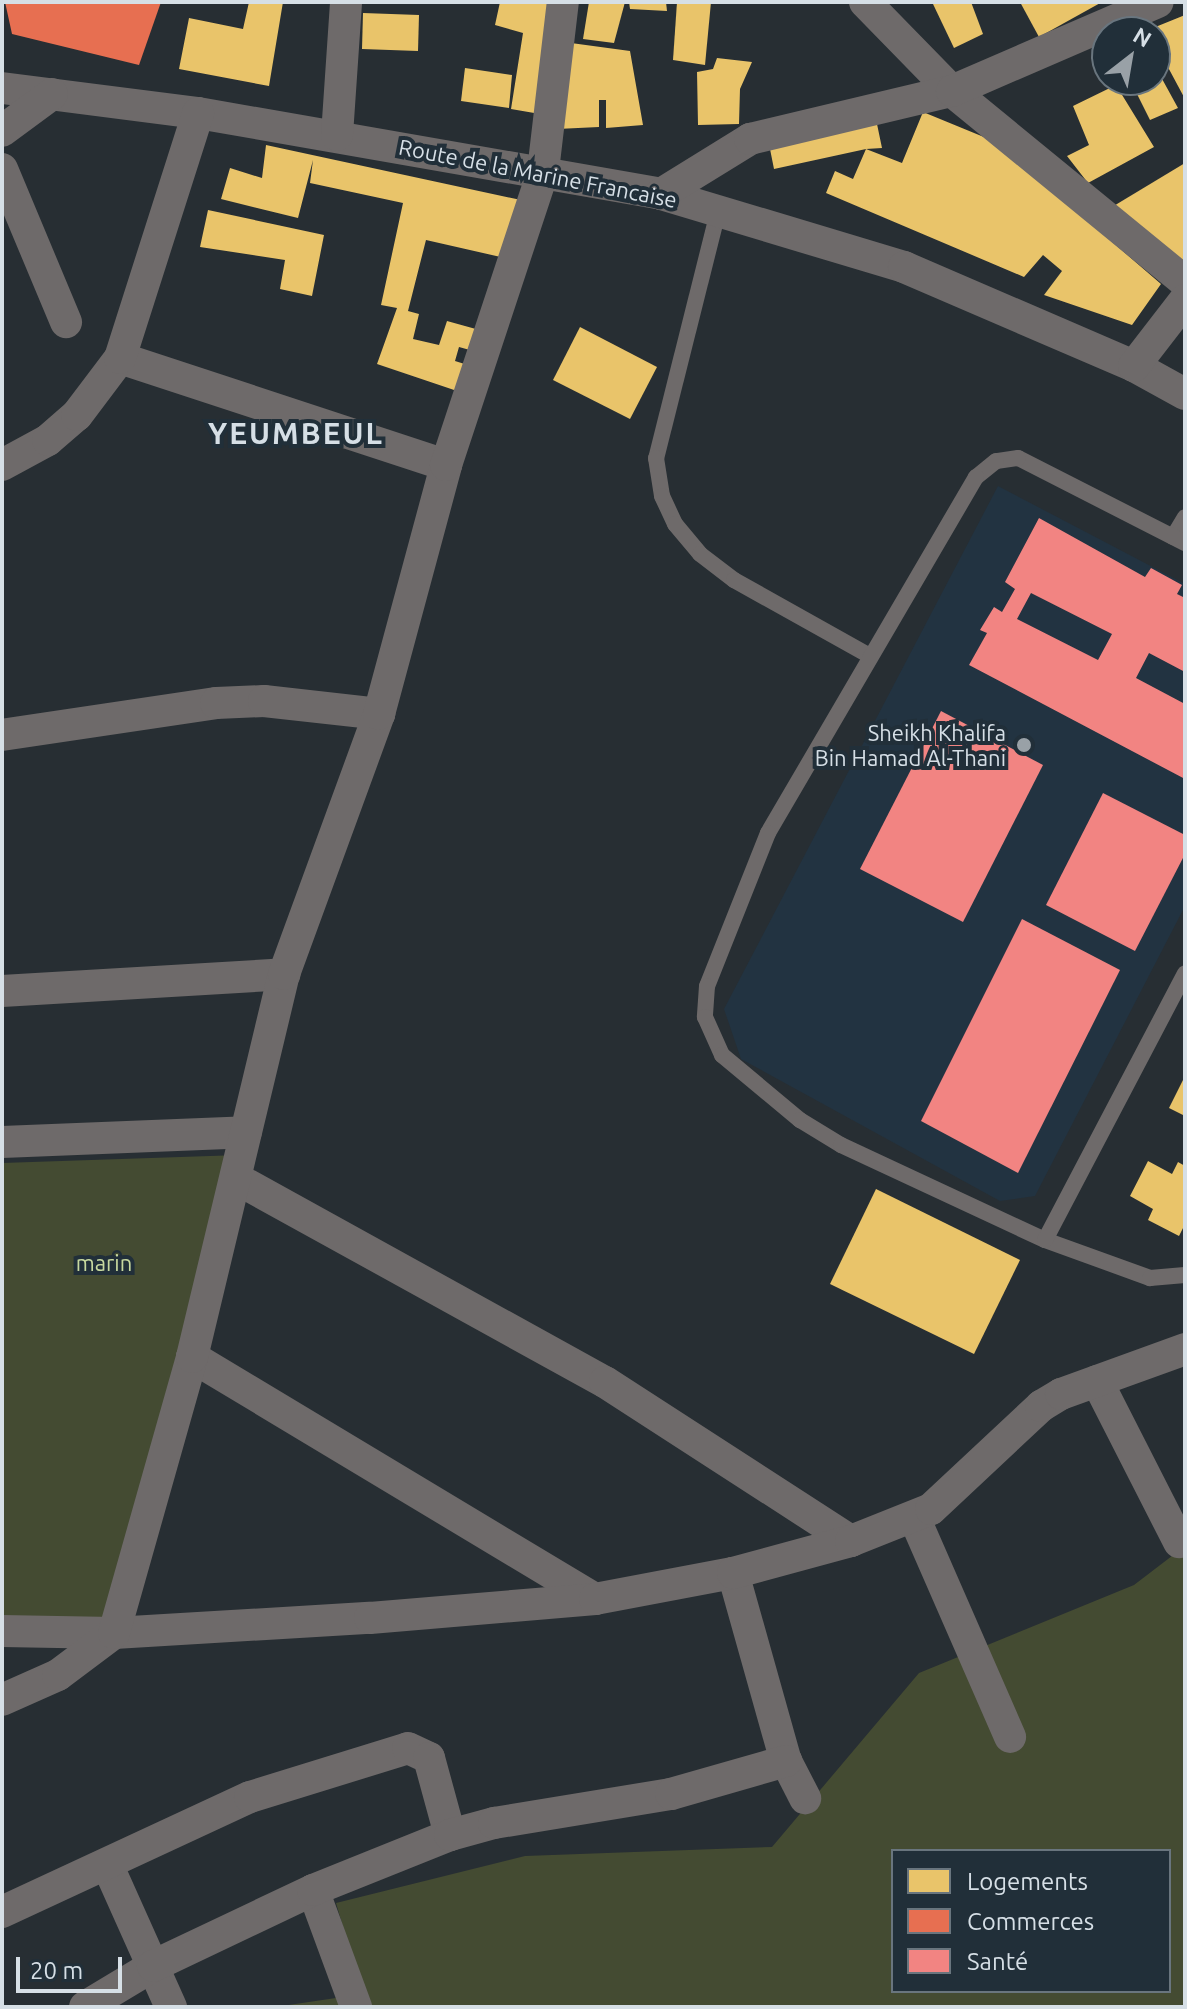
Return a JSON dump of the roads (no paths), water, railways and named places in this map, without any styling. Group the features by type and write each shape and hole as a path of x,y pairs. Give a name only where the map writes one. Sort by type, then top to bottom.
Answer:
{"street":[{"path":"337,135 346,2"},
{"path":"2,1700 58,1675 114,1633 192,1357 284,974 379,714 446,465 543,171 563,2"},
{"path":"865,2 952,91 1185,282"},
{"path":"661,194 735,145 769,131 952,91 1154,3"},
{"name":"Route de la Marine Francaise","path":"2,88 198,113 337,135 661,194 904,267 1134,366 1185,394"},
{"path":"2,131 52,94"},
{"path":"2,465 48,440 77,415 120,358 198,113"},
{"path":"2,169 66,322"},
{"path":"1134,366 1185,300"},
{"path":"120,358 446,465"},
{"path":"2,735 216,703 264,701 379,714"},
{"path":"2,991 284,974"},
{"path":"2,1142 246,1132"},
{"path":"237,1179 605,1382 851,1541"},
{"path":"2,1631 114,1633 595,1599 733,1573 851,1541 931,1509 1041,1406 1097,1381 1185,1349"},
{"path":"192,1357 595,1599"},
{"path":"1097,1381 1179,1542"},
{"path":"914,1517 1010,1737"},
{"path":"733,1573 786,1761 805,1798"},
{"path":"2,1912 250,1797 408,1748 429,1758 450,1835"},
{"path":"85,2007 153,1966 313,1890 450,1835 504,1821 671,1794 786,1761"},
{"path":"107,1864 171,2007"},
{"path":"313,1890 356,2007"}],"lane":[{"path":"718,212 656,458 662,496 675,524 700,554 734,580 868,655"},
{"path":"1185,517 1179,540 1018,458 996,461 976,477 868,655 756,857 707,986 705,1017 722,1055 800,1120 841,1145 1045,1240 1150,1278 1185,1275"},
{"path":"1045,1240 1185,973"}],"place":[{"name":"Sheikh Khalifa Bin Hamad Al-Thani","path":"1024,745"}],"district":[{"name":"YEUMBEUL","path":"296,433"}],"park label":[{"name":"marin","path":"104,1263"}]}
